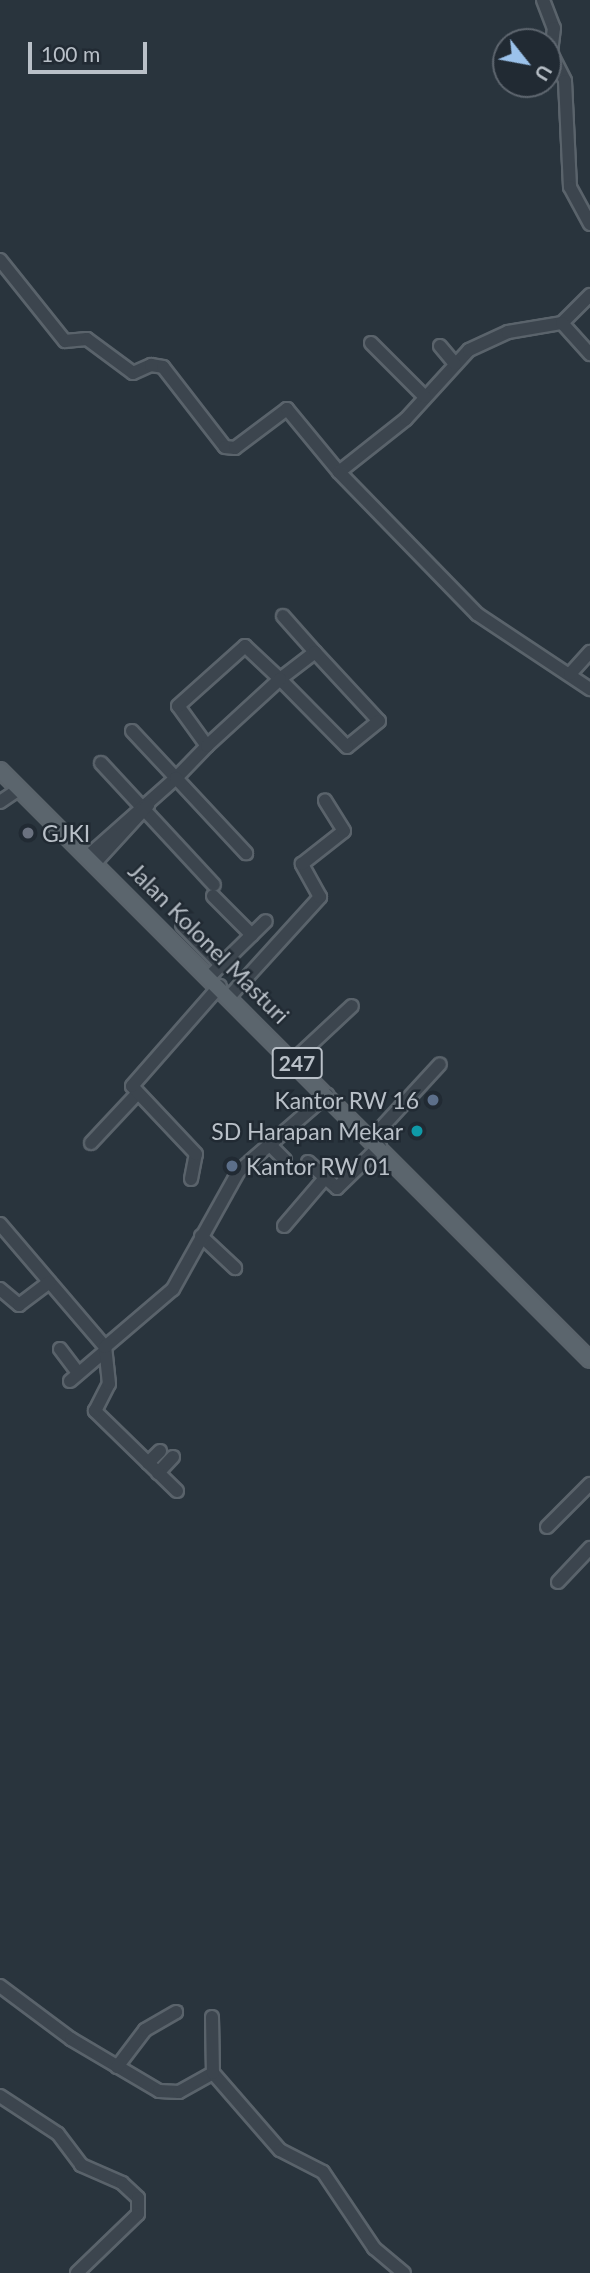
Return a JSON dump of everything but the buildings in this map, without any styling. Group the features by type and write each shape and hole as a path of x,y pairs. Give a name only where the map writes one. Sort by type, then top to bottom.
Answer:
{"main road":[{"name":"Jalan Kolonel Masturi","path":"0,770 216,982 590,1360"}],"street":[{"path":"543,0 554,28 551,53 565,81 570,187 590,224"},
{"path":"0,260 65,341 87,339 133,373 151,365 163,367 225,447 235,448 287,409 339,472 442,583 500,632 570,674 590,690"},
{"path":"339,472 425,397 455,364 493,337 562,323 590,295"},
{"path":"562,323 590,354"},
{"path":"371,343 425,397"},
{"path":"440,346 455,364"},
{"path":"207,746 177,709 242,648 280,679 345,747 376,727 378,719 283,616"},
{"path":"92,859 207,746 280,679 316,652"},
{"path":"570,674 590,652"},
{"path":"132,731 246,853"},
{"path":"101,763 145,808 251,935"},
{"path":"0,802 19,789"},
{"path":"91,1143 135,1096 135,1080 216,982 320,897 302,864 344,831 325,801"},
{"path":"216,982 218,962 266,921"},
{"path":"182,925 218,962"},
{"path":"294,1060 352,1006"},
{"path":"308,1162 337,1188 440,1064"},
{"path":"60,1349 74,1377 173,1289 235,1175 327,1095"},
{"path":"135,1096 196,1154 191,1179"},
{"path":"271,1146 285,1160"},
{"path":"284,1226 325,1178"},
{"path":"3,1233 49,1282 105,1350 108,1384 95,1411 177,1491"},
{"path":"201,1236 235,1268"},
{"path":"0,1289 19,1305 49,1282"},
{"path":"148,1463 160,1451"},
{"path":"158,1473 173,1457"},
{"path":"547,1527 590,1485"},
{"path":"558,1581 590,1548"},
{"path":"0,1986 117,2067 164,2093 187,2089 212,2073"},
{"path":"117,2067 145,2030 176,2012"},
{"path":"212,2017 212,2073 280,2150 323,2172 374,2248 404,2273"},
{"path":"0,2096 58,2134 80,2165 122,2183 138,2198 138,2214 77,2273"}],"place":[{"name":"GJKI","path":"28,833"},
{"name":"Kantor RW 16","path":"433,1100"},
{"name":"SD Harapan Mekar","path":"417,1131"},
{"name":"Kantor RW 01","path":"232,1166"}]}
